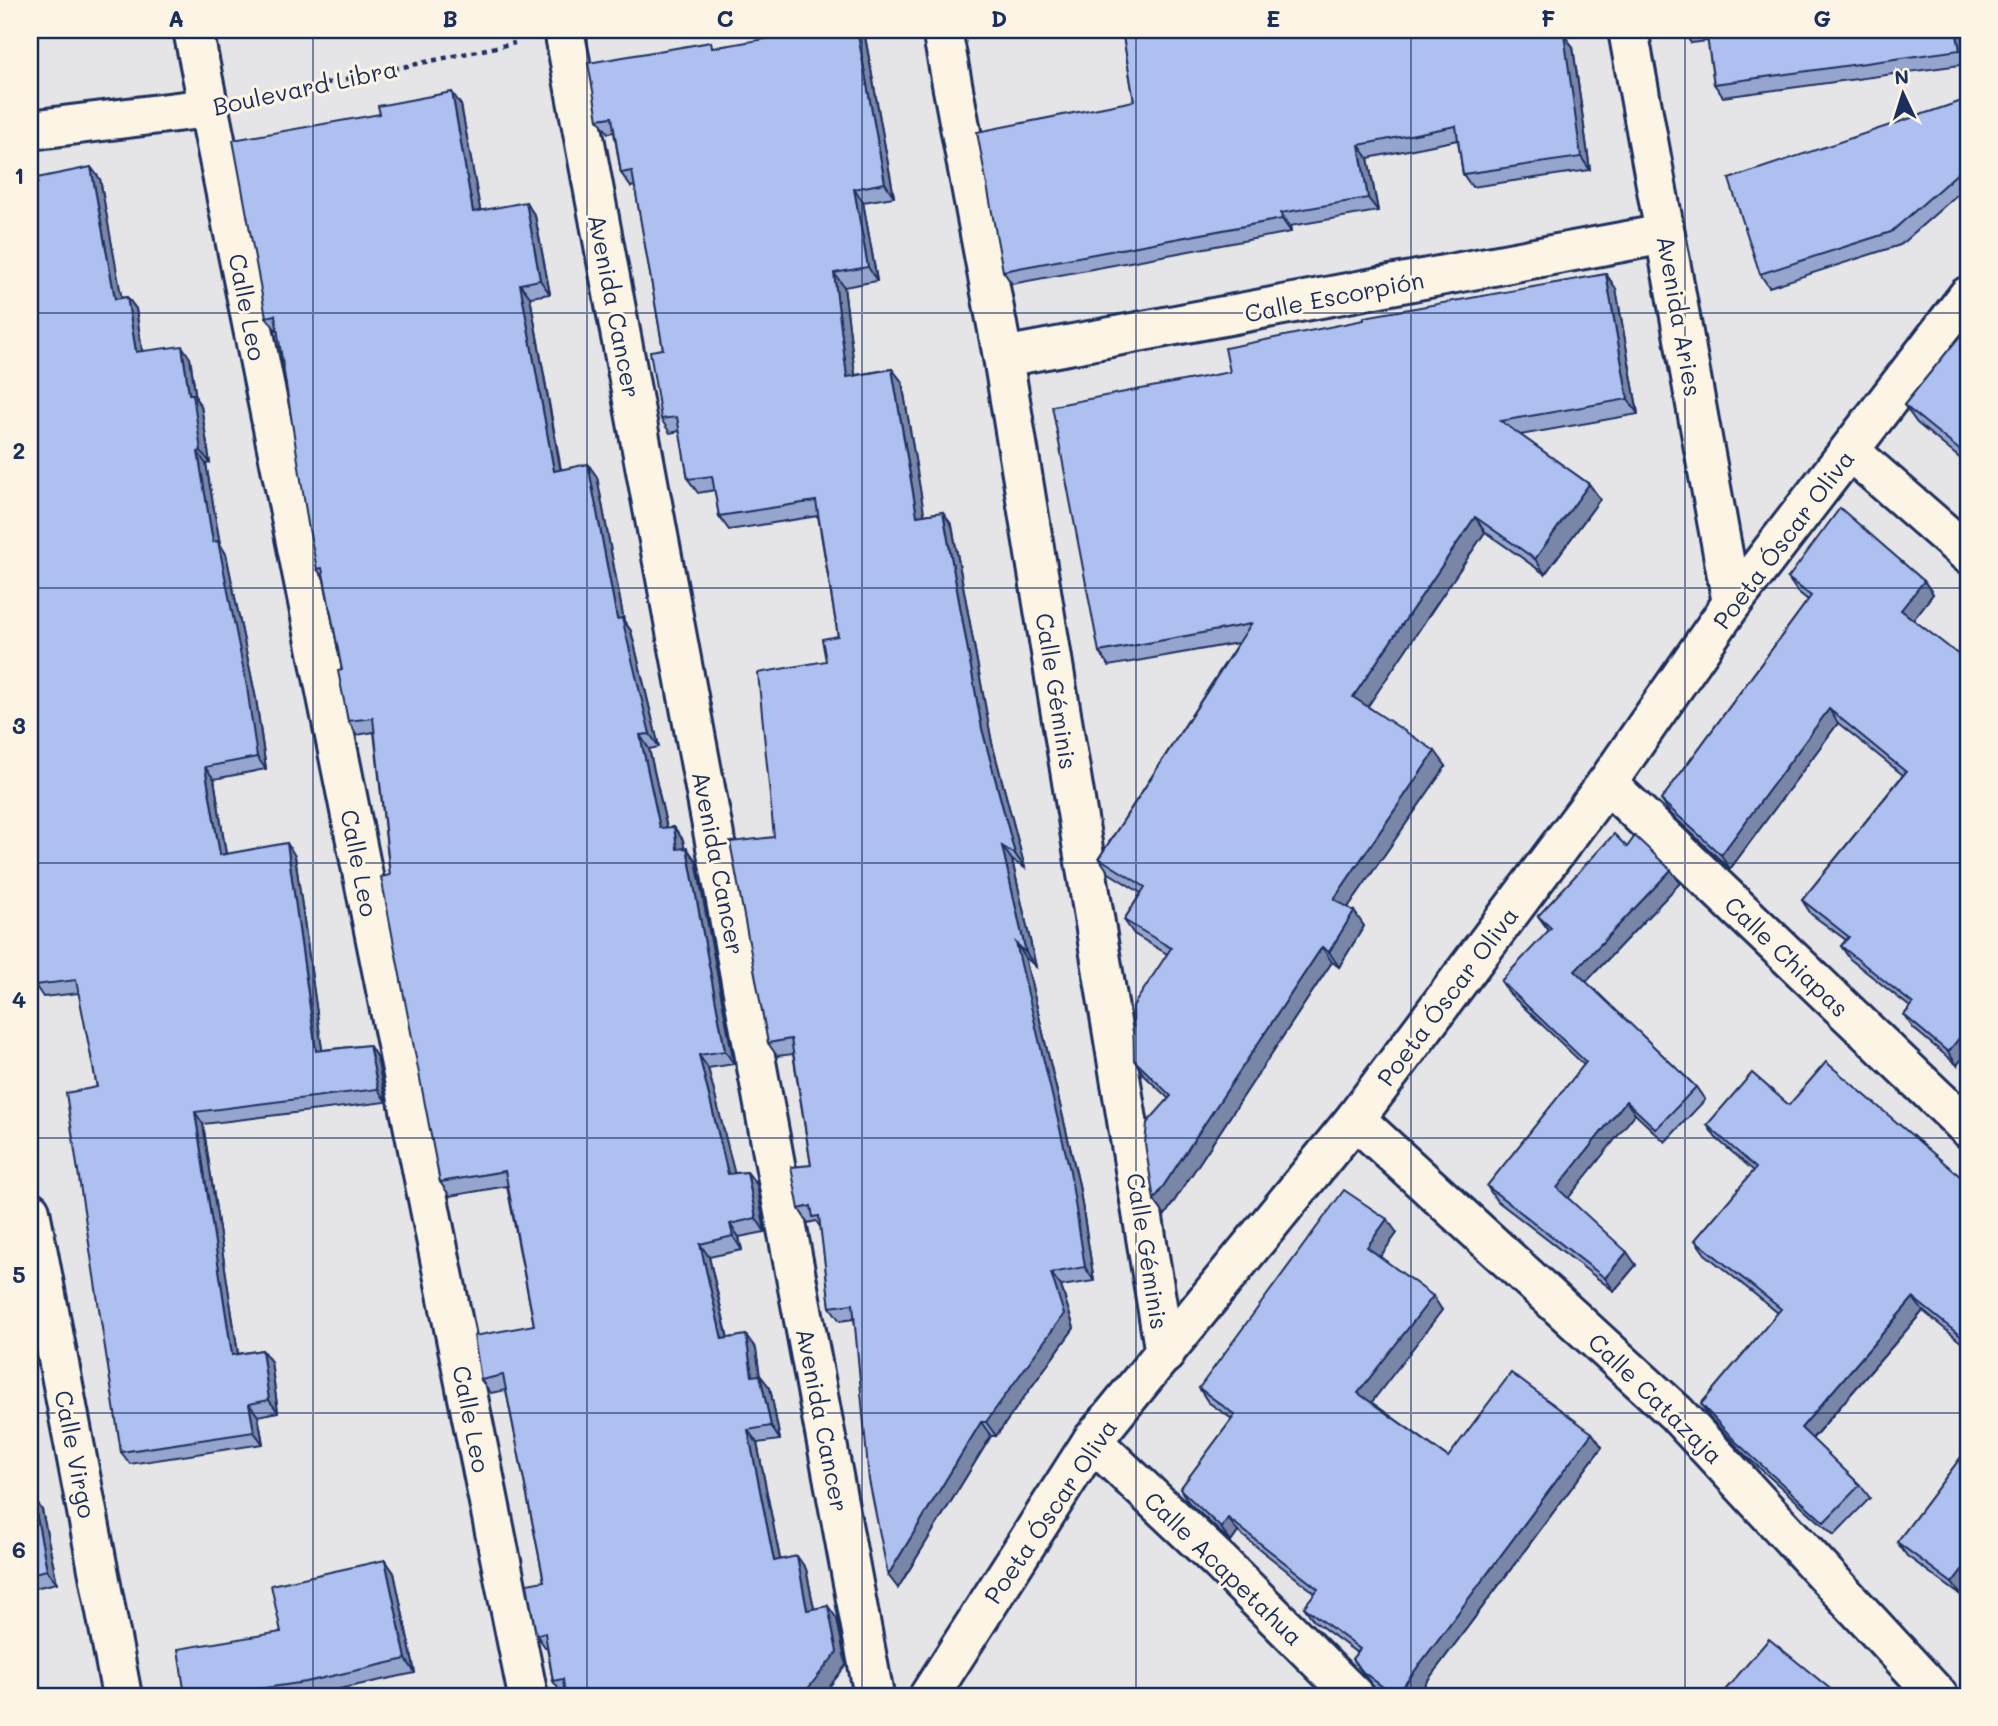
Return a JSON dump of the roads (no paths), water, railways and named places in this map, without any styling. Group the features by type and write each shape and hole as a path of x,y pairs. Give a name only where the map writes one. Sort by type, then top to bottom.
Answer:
{"street":[{"name":"Calle Leo","path":"193,30 528,1696"},
{"name":"Calle Géminis","path":"942,30 1003,357 1165,1354"},
{"name":"Avenida Aries","path":"1628,30 1732,603"},
{"name":"Avenida Cancer","path":"564,31 874,1696"},
{"name":"Boulevard Libra","path":"30,130 208,108"},
{"name":"Calle Escorpión","path":"1003,357 1665,234"},
{"name":"Poeta Óscar Oliva","path":"929,1696 1092,1441 1355,1119 1607,783 1732,603 1968,296"},
{"path":"1850,451 1968,554"},
{"name":"Calle Chiapas","path":"1607,783 1968,1128"},
{"name":"Calle Catazaja","path":"1355,1119 1676,1413 1938,1696"},
{"name":"Calle Virgo","path":"30,1211 122,1696"},
{"name":"Calle Acapetahua","path":"1092,1441 1219,1561 1354,1696"}]}
